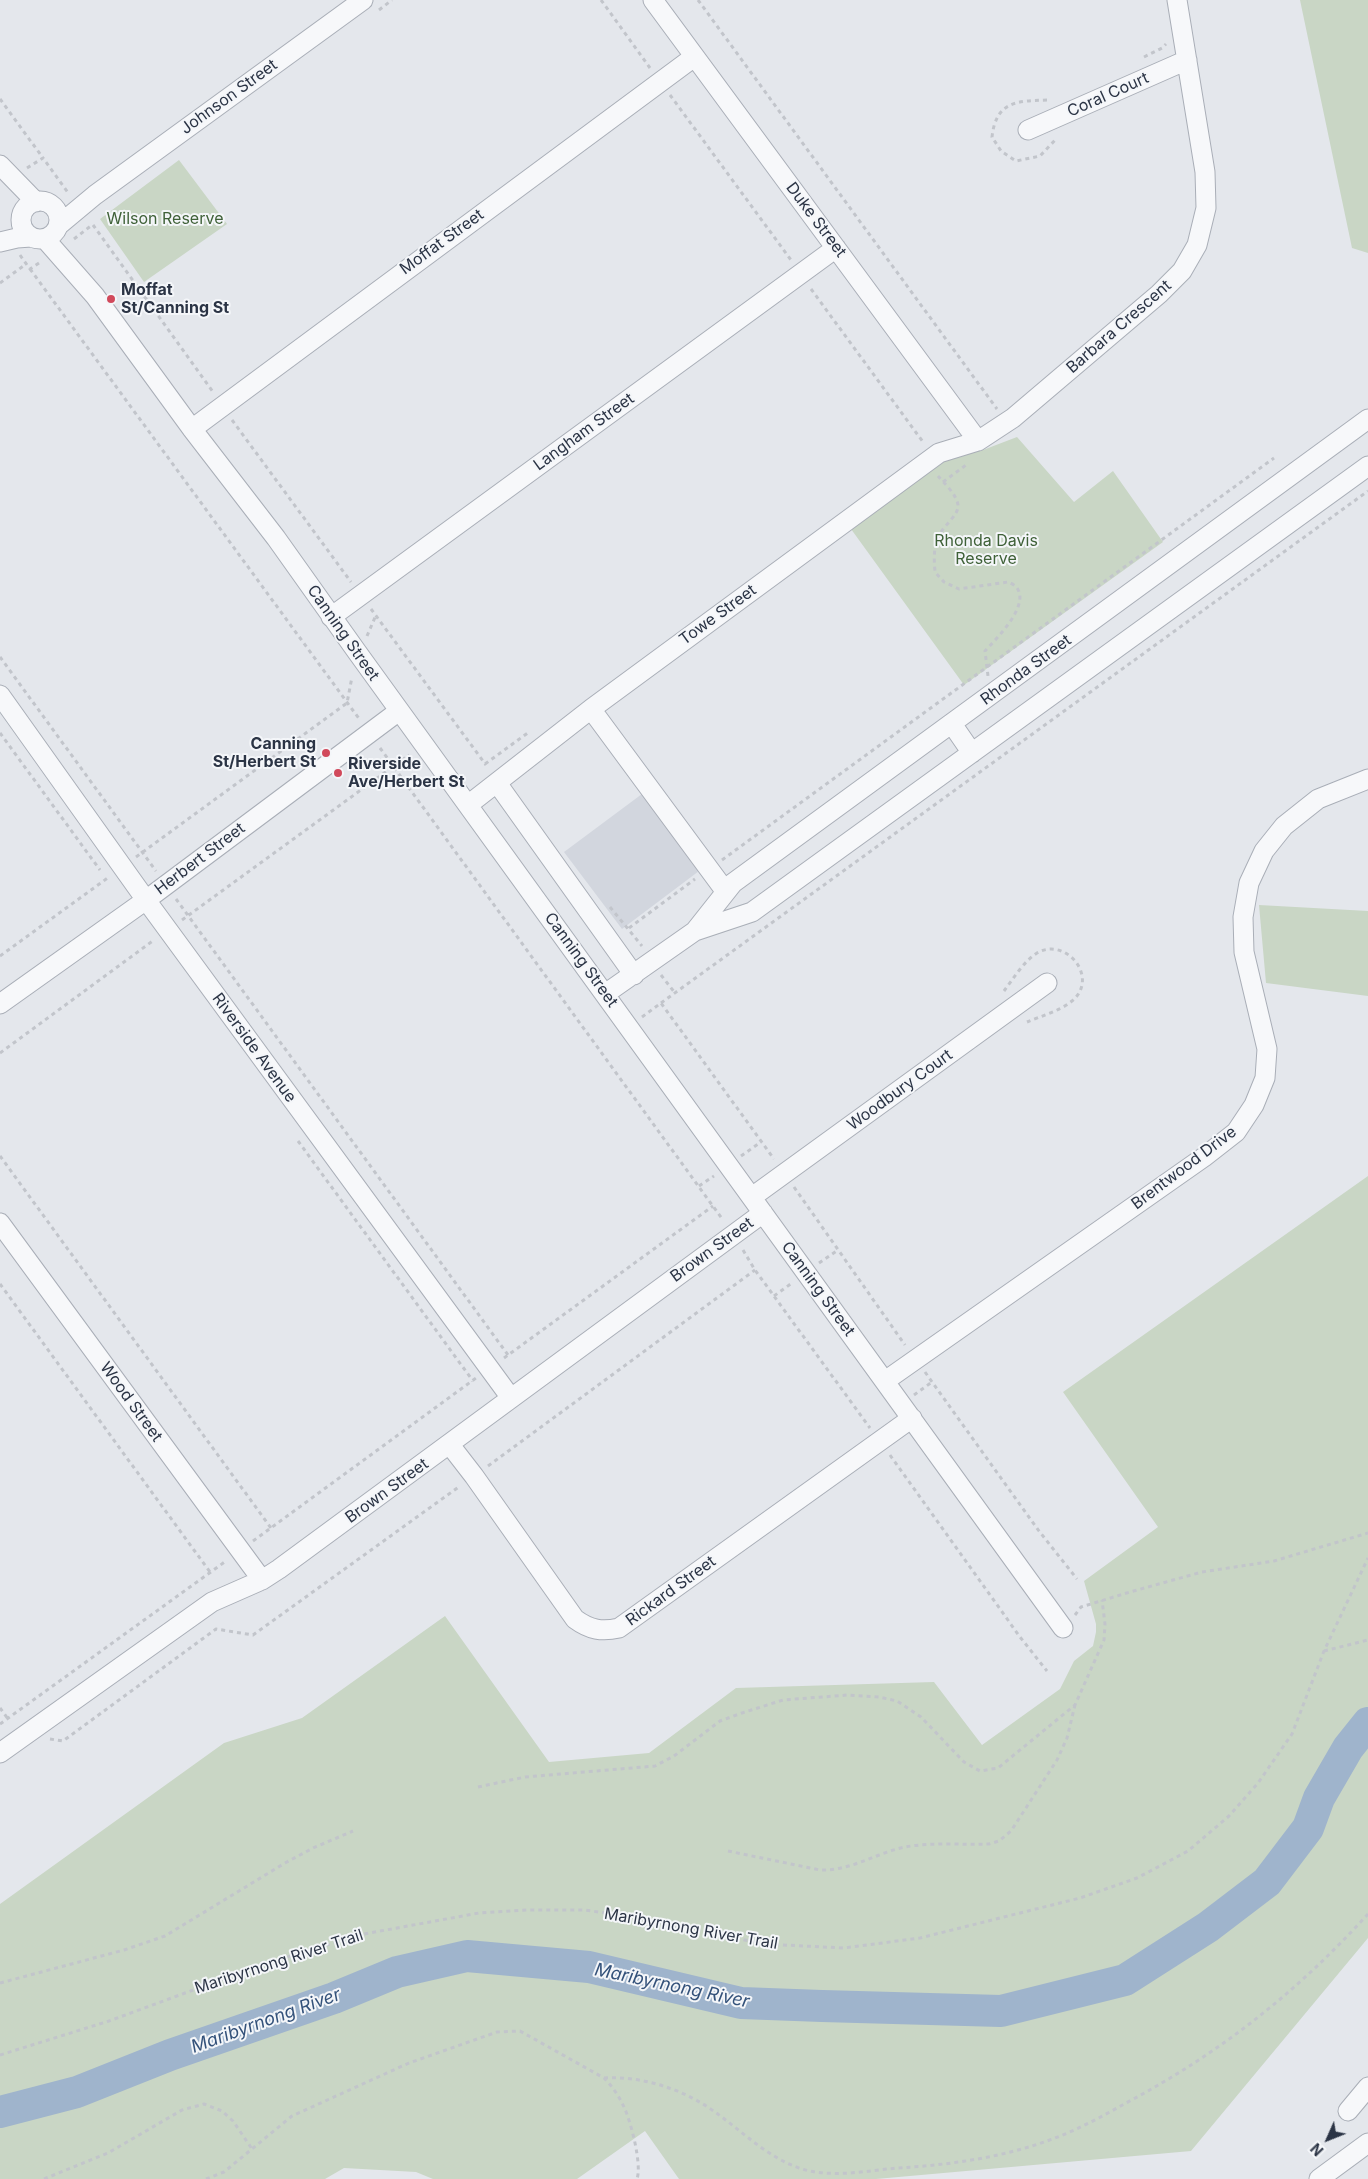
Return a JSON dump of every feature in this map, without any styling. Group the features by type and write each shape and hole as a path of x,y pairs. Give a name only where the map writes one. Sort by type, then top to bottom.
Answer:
{"street":[{"name":"Johnson Street","path":"48,233 95,195 363,0"},
{"name":"Duke Street","path":"653,0 978,441"},
{"name":"Barbara Crescent","path":"978,441 1006,422 1159,294 1182,272 1197,245 1206,208 1205,172 1177,0"},
{"name":"Moffat Street","path":"192,429 694,57"},
{"name":"Coral Court","path":"1028,130 1187,60"},
{"path":"0,166 32,207"},
{"name":"Johnson Street","path":"32,207 95,195"},
{"path":"32,207 22,218 24,229 48,233"},
{"path":"0,232 32,207 56,209 48,233"},
{"path":"0,242 48,233"},
{"name":"Canning Street","path":"48,233 192,429 276,538 331,617 1063,1628"},
{"name":"Langham Street","path":"331,617 796,267 836,248"},
{"name":"Rhonda Street","path":"605,994 695,931 726,892 741,877 1368,419"},
{"name":"Towe Street","path":"468,805 921,454 939,453 978,441"},
{"name":"Rhonda Street","path":"695,931 752,912 1368,466"},
{"name":"Riverside Avenue","path":"0,695 122,867 511,1398"},
{"path":"591,708 726,892"},
{"name":"Herbert Street","path":"0,1004 146,900 399,711"},
{"path":"952,724 972,753"},
{"name":"Brentwood Drive","path":"885,1381 1204,1157 1236,1132 1254,1106 1265,1078 1267,1049 1244,952 1243,917 1249,882 1264,851 1284,826 1318,800 1368,780"},
{"path":"497,783 634,975"},
{"name":"Woodbury Court","path":"752,1197 1047,983"},
{"name":"Brown Street","path":"2,1748 212,1602 262,1580 450,1445 763,1213"},
{"name":"Wood Street","path":"0,1223 262,1580"},
{"name":"Rickard Street","path":"450,1445 575,1619 585,1626 598,1631 609,1631 619,1628 879,1441 907,1411"},
{"path":"1348,2111 1368,2086"},
{"path":"1319,2179 1368,2143"}],"path":[{"path":"601,0 924,441 921,454 955,497 958,505 957,512 940,534 934,549 935,572 944,582 959,589 1008,582 1017,588 1020,597 1017,612 985,651 990,696"},
{"path":"698,0 1006,422"},
{"path":"1136,61 1162,48 1168,39"},
{"path":"0,99 43,158"},
{"path":"1053,99 1022,100 1008,105 996,121 992,137 1001,151 1016,161 1040,156 1061,134"},
{"path":"93,225 497,783"},
{"path":"0,283 26,264"},
{"path":"30,269 734,1234 755,1270 1020,1637 1047,1670"},
{"path":"629,928 1274,458"},
{"path":"943,482 967,464"},
{"path":"931,483 939,477"},
{"path":"629,1027 1368,491"},
{"path":"0,956 348,703 357,652 371,631 376,615"},
{"path":"0,658 508,1355"},
{"path":"485,764 533,729"},
{"path":"0,1053 423,744"},
{"path":"606,902 629,928 675,993"},
{"path":"661,1003 1039,1531 1077,1579"},
{"path":"0,1156 271,1528"},
{"path":"0,1724 713,1206"},
{"path":"45,1738 63,1741 216,1629 253,1635 755,1270"},
{"path":"0,1284 210,1572"},
{"path":"907,1411 932,1382"},
{"path":"877,1421 879,1441"},
{"path":"861,1433 898,1449"},
{"path":"474,1476 494,1474"},
{"path":"466,1494 474,1476"},
{"path":"1063,1628 1082,1608 1102,1600 1202,1572 1274,1561 1368,1533"},
{"name":"Maribyrnong River Trail","path":"0,2055 109,2021 264,1964 320,1947 364,1934 479,1913 527,1910 584,1910 628,1916 764,1944 844,1948 920,1938 1080,1898 1137,1878 1188,1851 1229,1816 1258,1783 1292,1734 1324,1651 1368,1558"},
{"path":"728,1851 820,1870 830,1870 852,1866 905,1847 989,1844 1000,1841 1011,1831 1024,1814 1060,1755 1067,1738 1075,1705 1104,1640 1105,1624 1102,1600"},
{"path":"1324,1651 1368,1640"},
{"path":"478,1787 524,1776 655,1766 674,1756 720,1721 783,1700 848,1695 879,1697 897,1701 912,1709 964,1762 980,1771 998,1768 1006,1763 1075,1705"},
{"path":"0,1708 8,1719"},
{"path":"0,1983 124,1950 165,1936 285,1862 313,1848 353,1832"},
{"path":"604,2078 636,2079 660,2085 688,2096 714,2111 769,2154 800,2168 821,2174 919,2167 1005,2153 1055,2138 1105,2114 1158,2086 1225,2044 1285,1997 1337,1948 1368,1914"},
{"path":"206,2179 224,2172 292,2116 409,2063 497,2032 520,2031 604,2078 624,2106 631,2126 636,2155 637,2179"},
{"path":"44,2179 108,2152 182,2110 204,2104 222,2111 233,2120 252,2150"}],"shaded area":[{"path":"646,791 703,868 622,929 564,852"}],"green space":[{"path":"1300,0 1368,0 1368,253 1352,248"},
{"name":"Wilson Reserve","path":"179,160 227,224 144,282 100,219"},
{"name":"Rhonda Davis Reserve","path":"1017,437 1074,502 1113,471 1163,542 964,685 851,529 952,456 983,450"},
{"path":"1259,905 1368,911 1368,996 1266,983"},
{"path":"1368,1176 1368,1938 1191,2151 876,2179 679,2179 645,2131 577,2179 433,2179 416,2172 344,2168 325,2179 0,2179 0,1904 224,1743 302,1718 445,1616 549,1762 649,1753 736,1688 934,1682 982,1745 1060,1689 1074,1661 1093,1646 1096,1624 1084,1581 1158,1527 1063,1392"}],"waterway":[{"name":"Maribyrnong River","path":"0,2112 77,2092 170,2055 334,1998 397,1972 467,1956 589,1967 741,2003 822,2006 1001,2011 1125,1980 1208,1927 1267,1882 1308,1828 1319,1798 1348,1748 1368,1723"}],"place":[{"name":"Moffat St/Canning St","path":"111,299"},
{"name":"Canning St/Herbert St","path":"326,753"},
{"name":"Riverside Ave/Herbert St","path":"338,773"}]}
